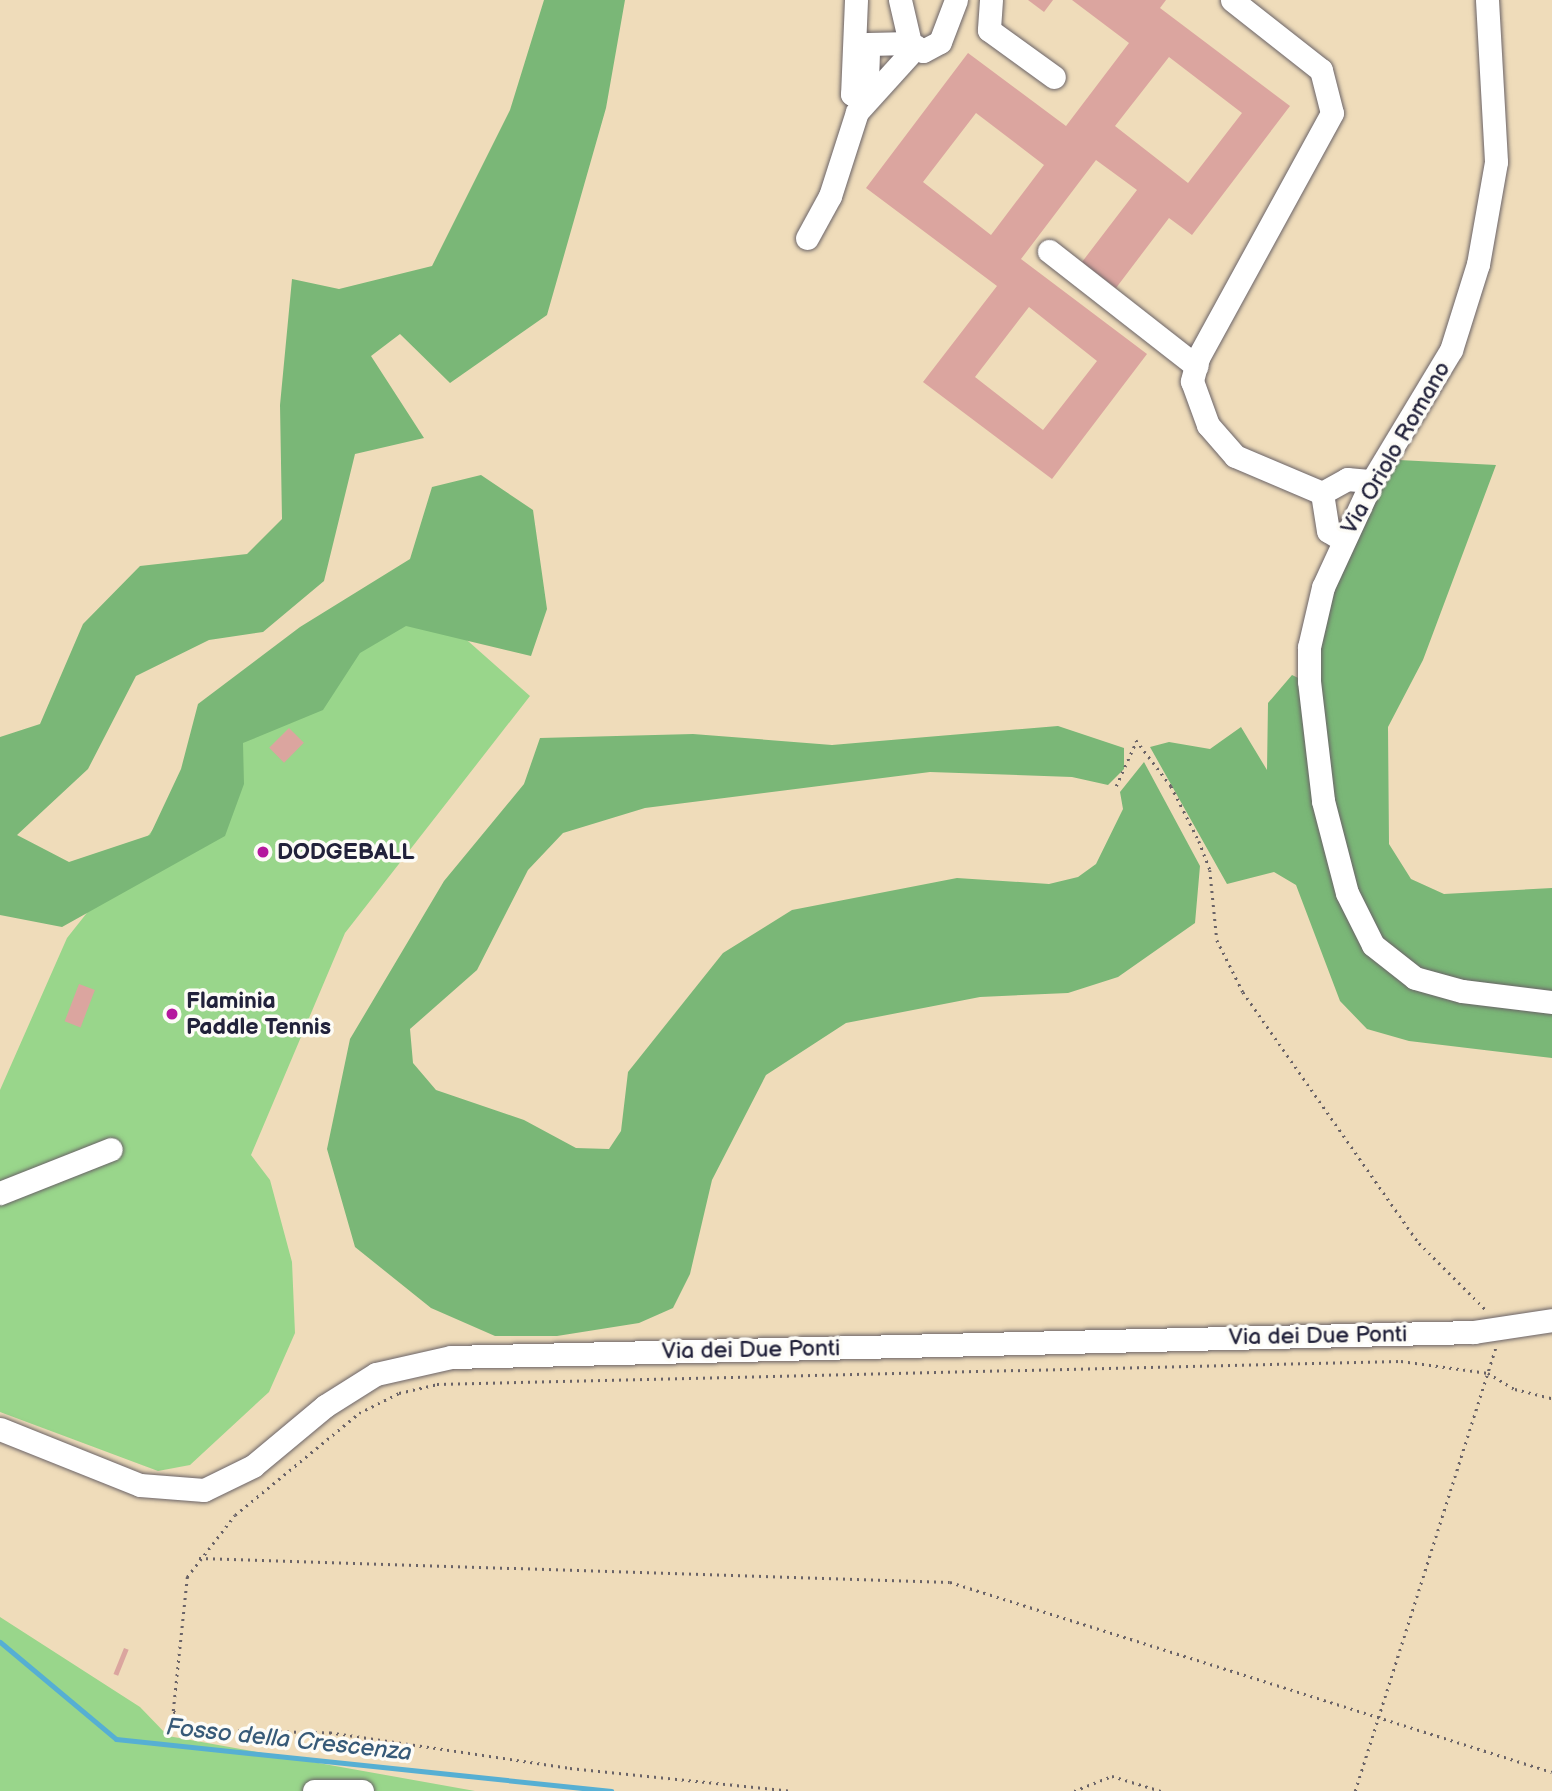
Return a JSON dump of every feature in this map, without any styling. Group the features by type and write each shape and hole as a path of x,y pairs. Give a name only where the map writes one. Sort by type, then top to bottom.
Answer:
{"street":[{"path":"856,0 862,40 913,45 923,51 940,43 956,0"},
{"path":"900,0 913,45"},
{"path":"991,0 989,30 1054,77"},
{"path":"1232,0 1321,70 1332,113 1196,366 1192,381 1218,442 1235,456 1322,494"},
{"name":"Via Oriolo Romano","path":"1487,0 1496,162 1478,264 1451,350 1372,481 1343,540 1316,608 1309,681 1324,801 1353,911 1373,945 1401,972 1462,992 1552,1002"},
{"path":"807,239 830,196 857,112 913,45"},
{"path":"1049,251 1196,366"},
{"path":"1322,494 1347,480 1372,481"},
{"path":"1322,494 1328,531 1343,540"},
{"path":"0,1193 111,1149"},
{"name":"Via dei Due Ponti","path":"1,1434 140,1485 204,1490 253,1466 364,1380 401,1365 451,1357 1495,1331 1552,1320"},
{"path":"314,1791 362,1791"}],"path":[{"path":"1116,786 1136,740 1171,786 1199,841 1210,870 1217,940 1243,992 1419,1243 1482,1305 1495,1331 1488,1373 1356,1791"},
{"path":"788,1791 567,1768 331,1733 185,1726 173,1711 181,1608 198,1558 235,1516 359,1413 399,1393 437,1384 788,1380 1307,1361 1401,1361 1488,1373 1515,1389 1552,1398"},
{"path":"198,1558 950,1582 1552,1772"},
{"path":"1073,1791 1112,1776 1161,1791"}],"green space":[{"path":"544,0 625,0 606,108 547,315 450,383 400,334 371,356 424,438 355,454 324,581 263,632 209,640 136,676 88,769 17,835 69,862 150,835 181,769 198,704 300,627 410,559 432,487 481,475 533,510 547,609 531,656 406,626 360,653 323,710 243,743 244,784 225,836 62,927 0,915 0,737 40,724 83,624 140,566 247,554 282,519 280,405 292,279 339,289 432,266 510,110"},
{"path":"1399,460 1496,465 1423,660 1388,727 1389,844 1411,879 1444,894 1552,888 1552,1058 1409,1041 1367,1029 1340,1001 1296,885 1274,872 1227,884 1150,747 1169,742 1210,749 1241,727 1267,770 1268,703 1292,675 1319,688 1318,639 1325,611 1360,523"},
{"name":"Flaminia Paddle Tennis","path":"398,579 530,696 345,933 251,1155 270,1180 292,1262 295,1333 269,1392 190,1465 158,1471 0,1412 0,1090 67,938 270,682"},
{"path":"1058,726 1124,748 1124,769 1108,785 1072,777 930,772 645,808 563,833 528,870 477,970 410,1029 413,1063 436,1090 524,1120 576,1148 609,1149 621,1131 628,1072 723,953 792,910 957,878 1049,884 1078,877 1096,864 1123,809 1120,792 1144,762 1200,866 1195,923 1118,977 1068,993 980,997 846,1023 766,1075 712,1180 690,1274 673,1308 639,1323 557,1336 495,1336 431,1308 355,1247 327,1149 350,1039 444,881 524,784 540,738 693,734 832,745"},
{"path":"0,1617 140,1707 168,1736 475,1791 0,1791"}],"building":[{"path":"1028,0 1053,0 1044,12"},
{"path":"1072,0 1166,0 1160,8 1290,106 1192,235 1169,218 1116,288 1082,262 1137,190 1096,160 1021,259 1147,354 1052,479 923,382 997,286 866,188 968,53 1066,126 1129,43","holes":["1169,57 1242,113 1188,183 1115,126","976,113 1044,165 991,235 923,182","1029,307 1097,361 1043,430 975,377"]},
{"path":"289,728 304,743 284,763 269,748"},
{"path":"79,984 95,990 81,1027 65,1021"},
{"path":"124,1648 129,1650 118,1676 114,1674"}],"waterway":[{"name":"Fosso della Crescenza","path":"0,1642 116,1739 611,1791"}],"place":[{"name":"DODGEBALL","path":"263,852"},
{"name":"Flaminia Paddle Tennis","path":"172,1014"}]}
